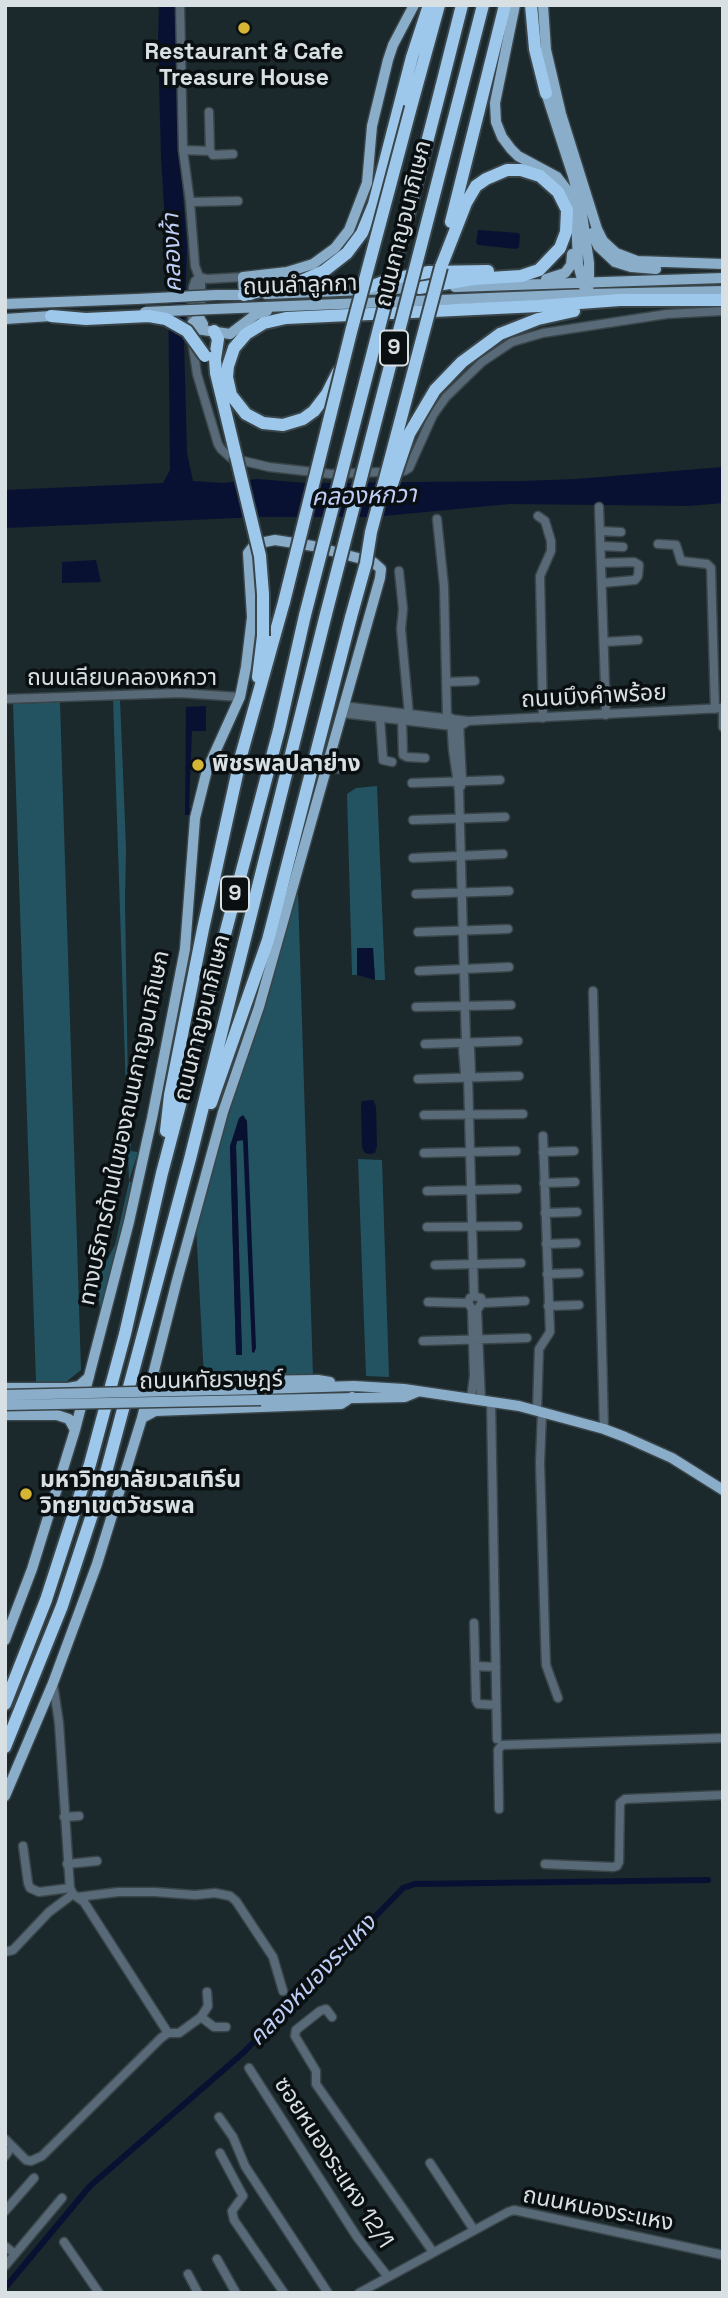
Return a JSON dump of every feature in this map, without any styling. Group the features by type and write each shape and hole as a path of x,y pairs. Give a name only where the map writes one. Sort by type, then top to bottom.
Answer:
{"highway":[{"path":"244,295 299,282 324,271 346,253 362,233 374,204 412,57 429,5"},
{"path":"254,705 265,675 351,332 439,5"},
{"name":"ถนนกาญจนาภิเษก","path":"5,1704 46,1600 90,1464 125,1334 162,1173 279,730 305,615 462,5"},
{"name":"ถนนกาญจนาภิเษก","path":"5,1747 62,1606 107,1469 190,1159 326,614 483,5"},
{"path":"366,563 371,532 441,267 505,5"},
{"path":"534,6 536,49 546,93"},
{"path":"419,288 474,279 521,276 539,271 560,248 568,225 565,205 552,185 535,173 514,170 495,174 481,182 472,192 461,212 441,267"},
{"path":"359,291 388,280 429,272 517,271 543,265"},
{"path":"351,332 333,384 310,415 282,425 258,421 246,414 236,402 228,386 227,377 234,348 251,329 270,321 489,302 550,300 568,295"},
{"path":"337,314 620,300 723,300"},
{"path":"190,1159 268,940 366,563 403,450 415,422 444,379 471,354 500,334 554,314 618,309 668,301"},
{"path":"51,316 86,319 149,316 166,319 187,331 205,356 223,408"},
{"path":"162,1173 170,1096 202,929 254,705 263,636 263,576 216,373 218,339 214,331"}],"main road":[{"path":"244,295 243,277 287,272 313,264 335,248 349,230 367,183 372,126 388,60 415,5"},
{"path":"515,5 498,87 495,116 502,137 514,152 552,174 568,189 576,207 577,232 583,251"},
{"path":"534,6 565,130 597,229 606,244 620,255 636,261 723,267"},
{"path":"550,68 546,93 594,238 603,252 615,262 642,268 723,267"},
{"path":"573,176 583,218 586,288"},
{"path":"473,286 492,281 560,276 571,265 577,232"},
{"name":"ถนนลำลูกกา","path":"5,319 568,295 586,288 648,280 723,278"},
{"path":"648,280 648,292"},
{"name":"ถนนลำลูกกา","path":"5,304 473,286 648,292 723,291"},
{"path":"199,324 226,335 233,333 260,312 288,306"},
{"path":"199,324 225,329 235,326 235,314 214,309"},
{"name":"ทางบริการด้านในของถนนกาญจนาภิเษก","path":"5,1640 32,1569 75,1430 128,1223 185,949 195,818 207,770 240,697 252,617 248,553 255,544 264,541 286,541 313,546 373,562 381,569 342,710"},
{"path":"5,1796 53,1683 97,1564 142,1418 223,1112 259,1007 342,710"},
{"path":"142,1418 155,1410 341,1404 353,1391 318,1380 170,1382 153,1375"},
{"path":"5,1388 68,1388 79,1386 89,1377"},
{"path":"180,1382 173,1392 173,1398 180,1410"},
{"name":"ถนนหทัยราษฎร์","path":"5,1405 353,1391 405,1397 418,1392 540,1411 604,1429 672,1458 723,1490"},
{"name":"ถนนหทัยราษฎร์","path":"5,1395 261,1394"},
{"path":"5,1415 57,1415 69,1419 75,1430"}],"street":[{"path":"180,5 183,150 195,266 200,277 207,279 243,277"},
{"path":"209,111 210,151"},
{"path":"183,150 210,151 213,155 233,154"},
{"path":"190,202 238,201"},
{"path":"200,277 193,286 199,324 192,338 197,374 218,443 225,454 231,458 270,467 331,474 404,471 408,468 433,415 446,397 482,362 512,342 543,333 667,313 723,311"},
{"path":"599,507 606,715"},
{"path":"538,516 545,521 551,541 551,551 540,576 543,718"},
{"path":"437,519 443,565 446,682 456,721 459,781 466,1043 470,1048 471,1074 468,1078 477,1376 481,1401 496,1667 497,1739"},
{"path":"600,531 621,531"},
{"path":"658,544 676,545 681,561 706,564 711,568 719,708 723,727"},
{"path":"601,546 623,547"},
{"path":"601,563 634,562 639,565 635,580 602,583"},
{"path":"399,571 403,610 403,755 425,758"},
{"path":"604,642 638,640"},
{"path":"446,682 475,681"},
{"name":"ถนนเลียบคลองหกวา","path":"5,699 180,694 240,697"},
{"name":"ถนนบึงคำพร้อย","path":"342,710 380,718 456,721 719,708"},
{"name":"ถนนบึงคำพร้อย","path":"342,710 405,718"},
{"path":"380,718 383,760 392,762"},
{"path":"325,768 339,769"},
{"path":"412,783 500,780"},
{"path":"413,820 505,817"},
{"path":"414,858 503,854"},
{"path":"416,894 509,891"},
{"path":"418,932 509,929"},
{"path":"419,971 509,967"},
{"path":"593,991 604,1429"},
{"path":"416,1007 511,1005"},
{"path":"425,1044 517,1041"},
{"path":"418,1079 519,1076"},
{"path":"424,1115 523,1114"},
{"path":"543,1136 550,1332 538,1349 540,1463 547,1665 558,1698"},
{"path":"424,1153 516,1151"},
{"path":"543,1152 574,1151"},
{"path":"544,1183 575,1182"},
{"path":"427,1191 516,1189"},
{"path":"545,1213 577,1212"},
{"path":"427,1227 518,1226"},
{"path":"546,1244 576,1243"},
{"path":"435,1265 521,1263"},
{"path":"547,1274 579,1273"},
{"path":"428,1302 475,1304 525,1301"},
{"path":"548,1306 579,1305"},
{"path":"423,1341 527,1338"},
{"path":"474,1623 478,1704 496,1705"},
{"path":"475,1666 496,1667"},
{"path":"53,1683 60,1736 67,1864 74,1893 84,1902 168,2033"},
{"path":"499,1810 498,1750 502,1745 723,1738"},
{"path":"545,1864 617,1866 620,1804 625,1799 723,1795"},
{"path":"64,1817 79,1816"},
{"path":"23,1846 27,1883 30,1888 40,1892 169,1892 230,1896 273,1957 283,1991"},
{"path":"67,1864 97,1861"},
{"path":"5,1952 13,1950 49,1912 74,1893"},
{"path":"5,2139 26,2160 31,2161 42,2156 168,2033 179,2033 201,2017 208,2006 206,1992"},
{"path":"332,2017 324,2009 296,2030 295,2036 316,2071 316,2084 433,2252"},
{"path":"201,2017 214,2027 226,2026"},
{"name":"ซอยหนองระแหง 12/1","path":"249,2068 357,2237 388,2277"},
{"path":"219,2117 233,2137 245,2166 328,2293"},
{"path":"220,2153 243,2196 232,2211 234,2220 284,2293"},
{"path":"430,2163 474,2230"},
{"path":"232,2174 245,2166"},
{"path":"5,2211 34,2178"},
{"path":"5,2266 62,2198"},
{"name":"ถนนหนองระแหง","path":"359,2293 375,2289 388,2277 508,2212 521,2210 723,2255"},
{"path":"64,2242 99,2293"},
{"path":"5,2246 15,2254"},
{"path":"217,2259 231,2291"},
{"path":"187,2274 198,2293"}],"shaded area":[{"path":"113,699 120,699 126,848 128,1092 131,1151 138,1152 129,1181 133,1183 102,1310 98,1292 101,1272 115,1245 129,1182"},
{"path":"60,702 81,1370 66,1382 36,1382 13,704"},
{"path":"377,786 385,980 375,980 373,949 357,948 357,975 352,975 347,794 356,788"},
{"path":"298,892 313,1376 204,1378 196,1226 217,1150","holes":["247,1121 247,1137 244,1143 243,1140 237,1141 236,1146 242,1355 236,1354 230,1146"]},
{"path":"358,1159 382,1160 389,1377 366,1376"}],"water":[{"path":"159,5 176,5 179,147 187,246 184,339 187,453 193,481 523,481 723,467 723,503 689,506 510,504 373,517 260,517 5,528 5,490 163,483 170,470 168,275 161,157"},
{"path":"478,230 518,233 519,247 516,249 478,245"},
{"path":"96,560 101,582 62,583 62,562"},
{"path":"206,706 206,731 192,731 189,808 192,809 192,815 185,815 186,707"},
{"path":"357,948 373,948 375,980 357,975"},
{"path":"373,1100 376,1106 377,1146 375,1153 368,1154 362,1147 361,1104 362,1101"},
{"path":"243,1115 247,1121 256,1348 254,1353 252,1352 243,1140 237,1141 236,1146 242,1355 236,1355 230,1146 239,1118"}],"waterway":[{"name":"คลองหนองระแหง","path":"5,2288 90,2186 243,2053 403,1888 415,1884 708,1880"}],"place":[{"name":"Restaurant & Cafe Treasure House","path":"244,28"},
{"name":"พิชรพลปลาย่าง","path":"198,765"},
{"name":"มหาวิทยาลัยเวสเทิร์น วิทยาเขตวัชรพล","path":"26,1494"}],"water label":[{"name":"คลองห้า","path":"173,253"},
{"name":"คลองหกวา","path":"364,497"}]}
